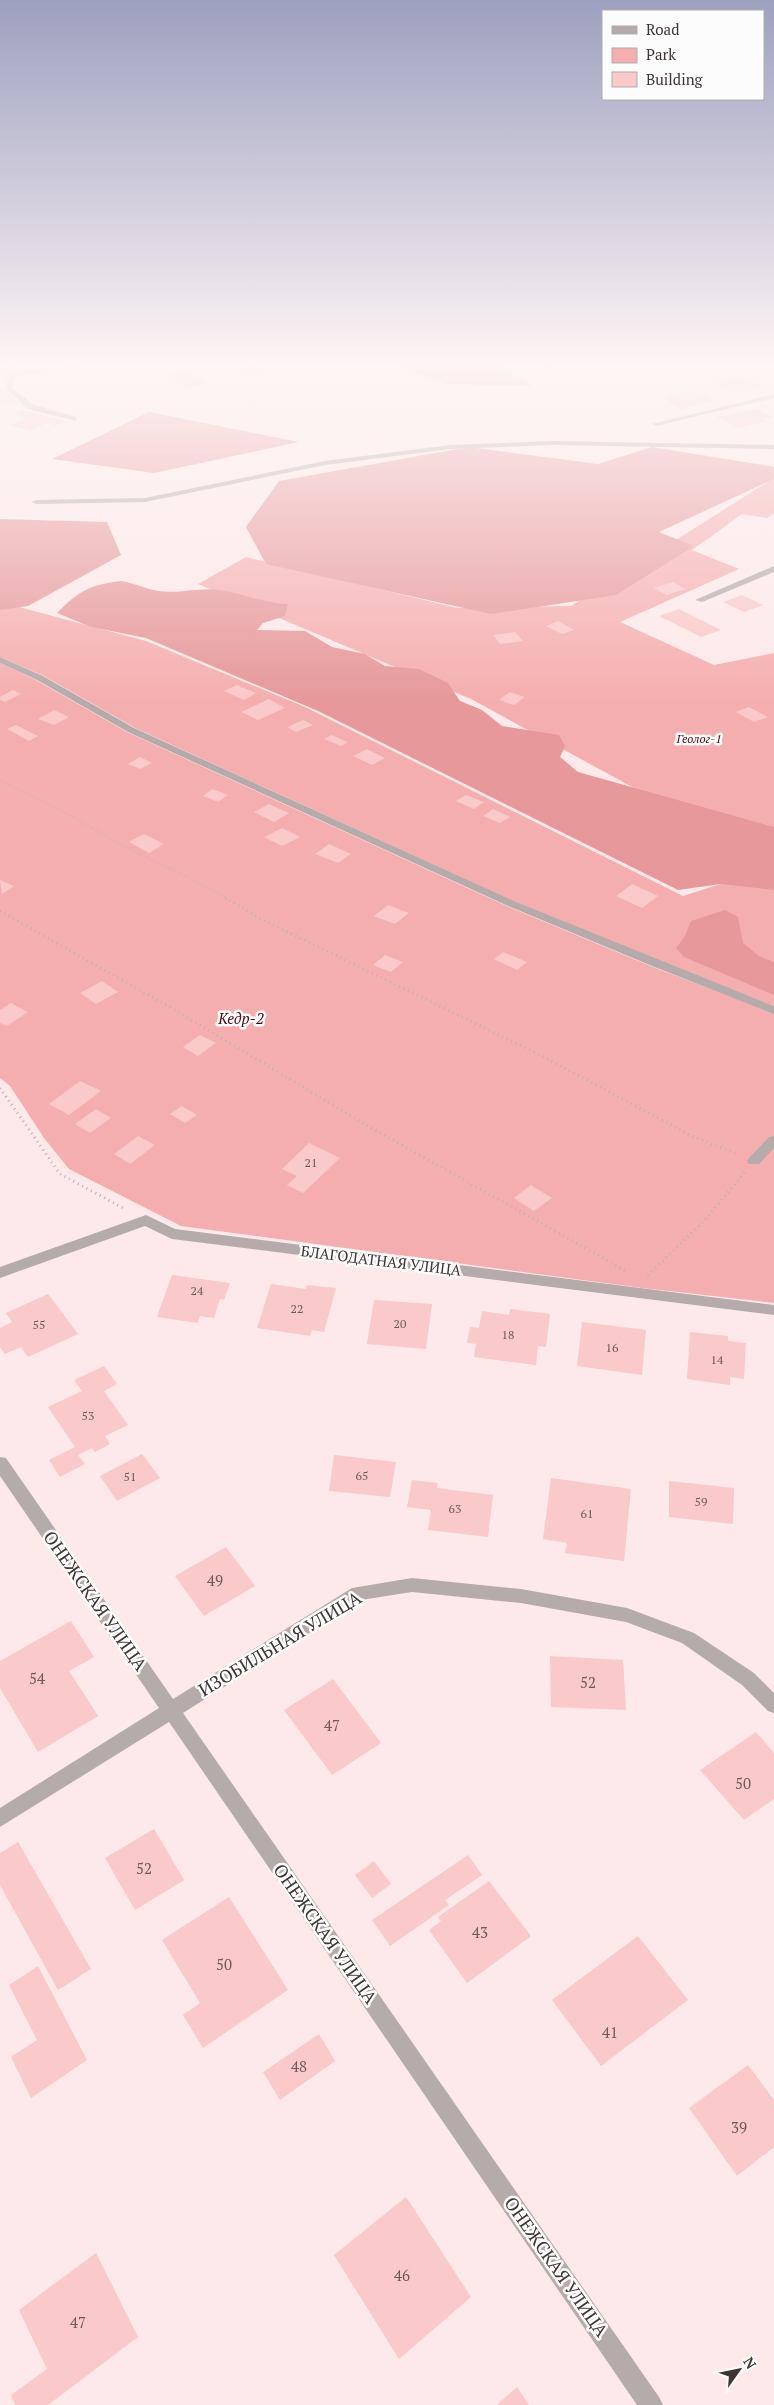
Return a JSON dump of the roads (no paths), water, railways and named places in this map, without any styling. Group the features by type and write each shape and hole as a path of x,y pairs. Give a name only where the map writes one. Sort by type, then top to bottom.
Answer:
{"street":[{"path":"36,502 145,500 251,478"},
{"path":"699,600 774,569"},
{"path":"0,660 40,678 130,730 512,904 656,964 774,1010"},
{"path":"754,1161 774,1140"},
{"name":"БЛАГОДАТНАЯ УЛИЦА","path":"0,1272 146,1220 172,1234 642,1288 774,1310"},
{"name":"ОНЕЖСКАЯ УЛИЦА","path":"0,1463 651,2405"},
{"name":"ИЗОБИЛЬНАЯ УЛИЦА","path":"0,1818 358,1593 412,1585 521,1596 627,1615 688,1638 748,1679 774,1705"}],"park label":[{"name":"Геолог-1","path":"699,739"},
{"name":"Кедр-2","path":"241,1019"}]}
